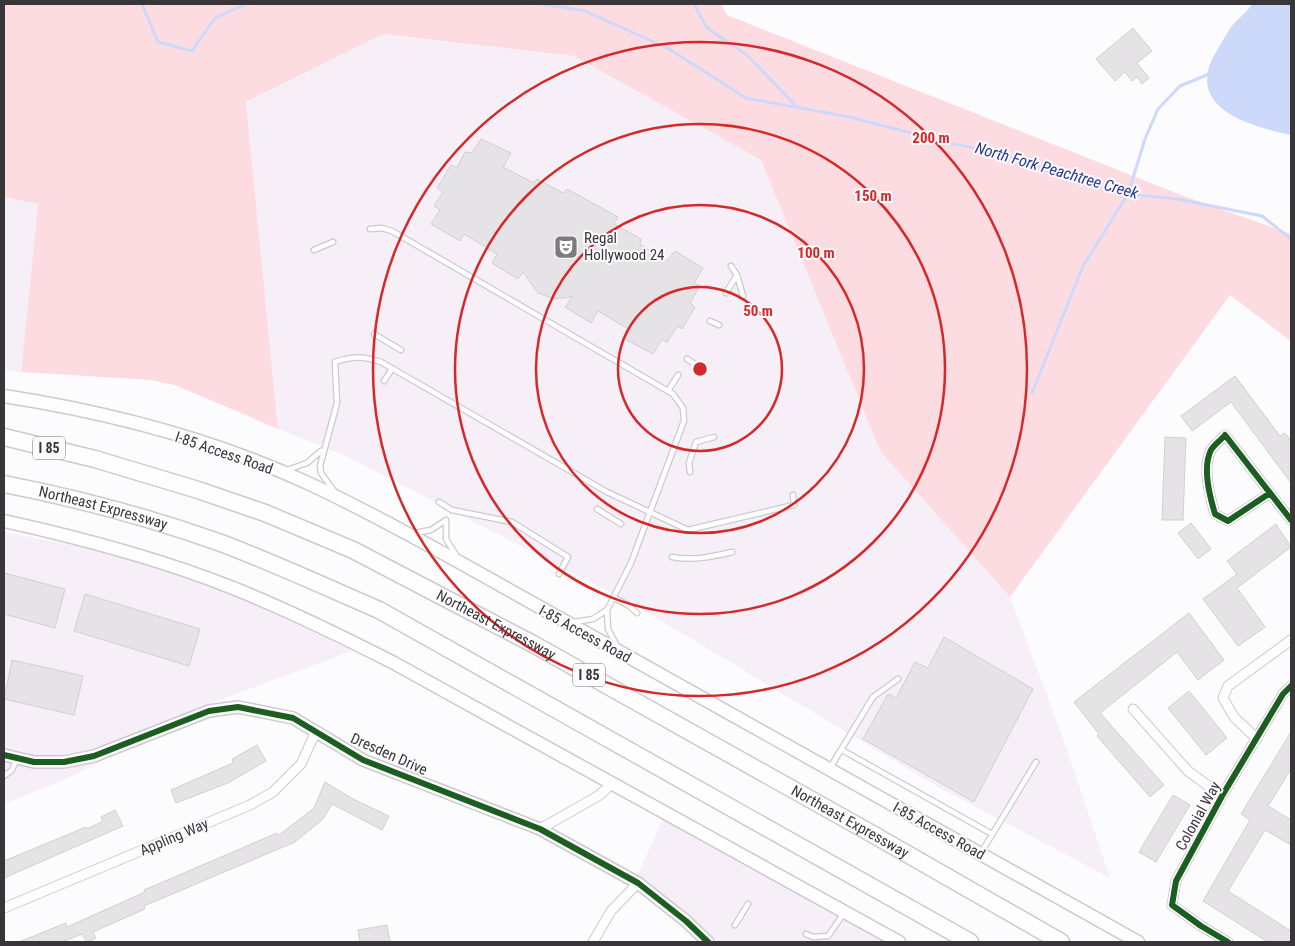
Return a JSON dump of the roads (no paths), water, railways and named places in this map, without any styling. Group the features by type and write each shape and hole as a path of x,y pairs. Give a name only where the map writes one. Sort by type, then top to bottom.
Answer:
{"highway":[{"name":"Northeast Expressway","path":"4,437 95,459 198,490 265,513 353,550 533,644 1061,942"},
{"name":"Northeast Expressway","path":"4,484 122,513 220,543 302,576 378,610 970,942"}],"main road":[{"name":"I-85 Access Road","path":"4,396 122,420 236,454 344,501 408,534 1138,942"},
{"path":"4,521 118,548 232,588 309,620 394,663 899,942"}],"street":[{"path":"1270,492 1228,522 1215,514 1210,495 1208,468 1211,450 1225,435 1270,492 1291,520"},
{"path":"1257,739 1234,717 1223,698 1228,686 1291,640"},
{"name":"Colonial Way","path":"1228,942 1201,926 1172,905 1176,882 1222,796 1283,694 1291,686"},
{"name":"Dresden Drive","path":"4,755 34,762 64,762 94,756 209,711 238,708 293,718 363,760 540,829 638,883 686,921 708,942"},
{"name":"Colonial Way","path":"1133,710 1188,772 1222,796"},
{"name":"Appling Way","path":"4,908 250,805 273,792 301,764 316,731"},
{"path":"540,829 598,796 613,784"},
{"path":"593,942 611,911 638,883"}],"lane":[{"path":"370,229 382,228 392,231 673,394 682,408 684,421 631,563 614,598 607,610 587,621 564,622"},
{"path":"314,250 333,242"},
{"path":"731,266 737,275 743,296"},
{"path":"726,292 737,275"},
{"path":"710,321 719,325"},
{"path":"374,334 401,350"},
{"path":"344,501 321,474 322,450 337,403 335,362 350,357 364,356 392,369 607,492 688,530 794,505 793,495"},
{"path":"687,359 697,365"},
{"path":"384,381 392,369"},
{"path":"668,391 678,375"},
{"path":"690,472 689,463 696,442 714,436"},
{"path":"276,470 299,467 313,459 322,450"},
{"path":"439,502 452,510 514,524 568,557 559,574"},
{"path":"597,509 621,524"},
{"path":"408,534 431,530 446,520 446,539 449,546 468,568"},
{"path":"672,557 684,560 732,552"},
{"path":"614,598 628,605 637,613"},
{"path":"607,610 608,629 624,655"},
{"path":"829,770 873,697 898,679"},
{"path":"842,750 992,834"},
{"path":"4,776 12,770 17,758"},
{"path":"980,854 1036,762"},
{"path":"735,925 748,904"},
{"path":"829,942 828,936 844,912"},
{"path":"806,934 813,937 828,936"}],"water":[{"path":"1252,4 1291,4 1291,135 1263,128 1233,116 1221,107 1212,96 1207,83 1209,67 1231,26"}],"waterway":[{"name":"North Fork Peachtree Creek","path":"142,4 158,42 192,51 215,18 246,4"},
{"name":"North Fork Peachtree Creek","path":"541,4 585,11 669,49 746,98 850,117 953,144 989,150 1067,177 1128,194 1177,199 1262,216 1291,239"},
{"path":"694,4 707,28 747,55 796,106"},
{"path":"1032,393 1083,266 1128,194 1145,139 1158,109 1180,86 1209,74"}],"place":[{"name":"Regal Hollywood 24","path":"566,247"}]}
